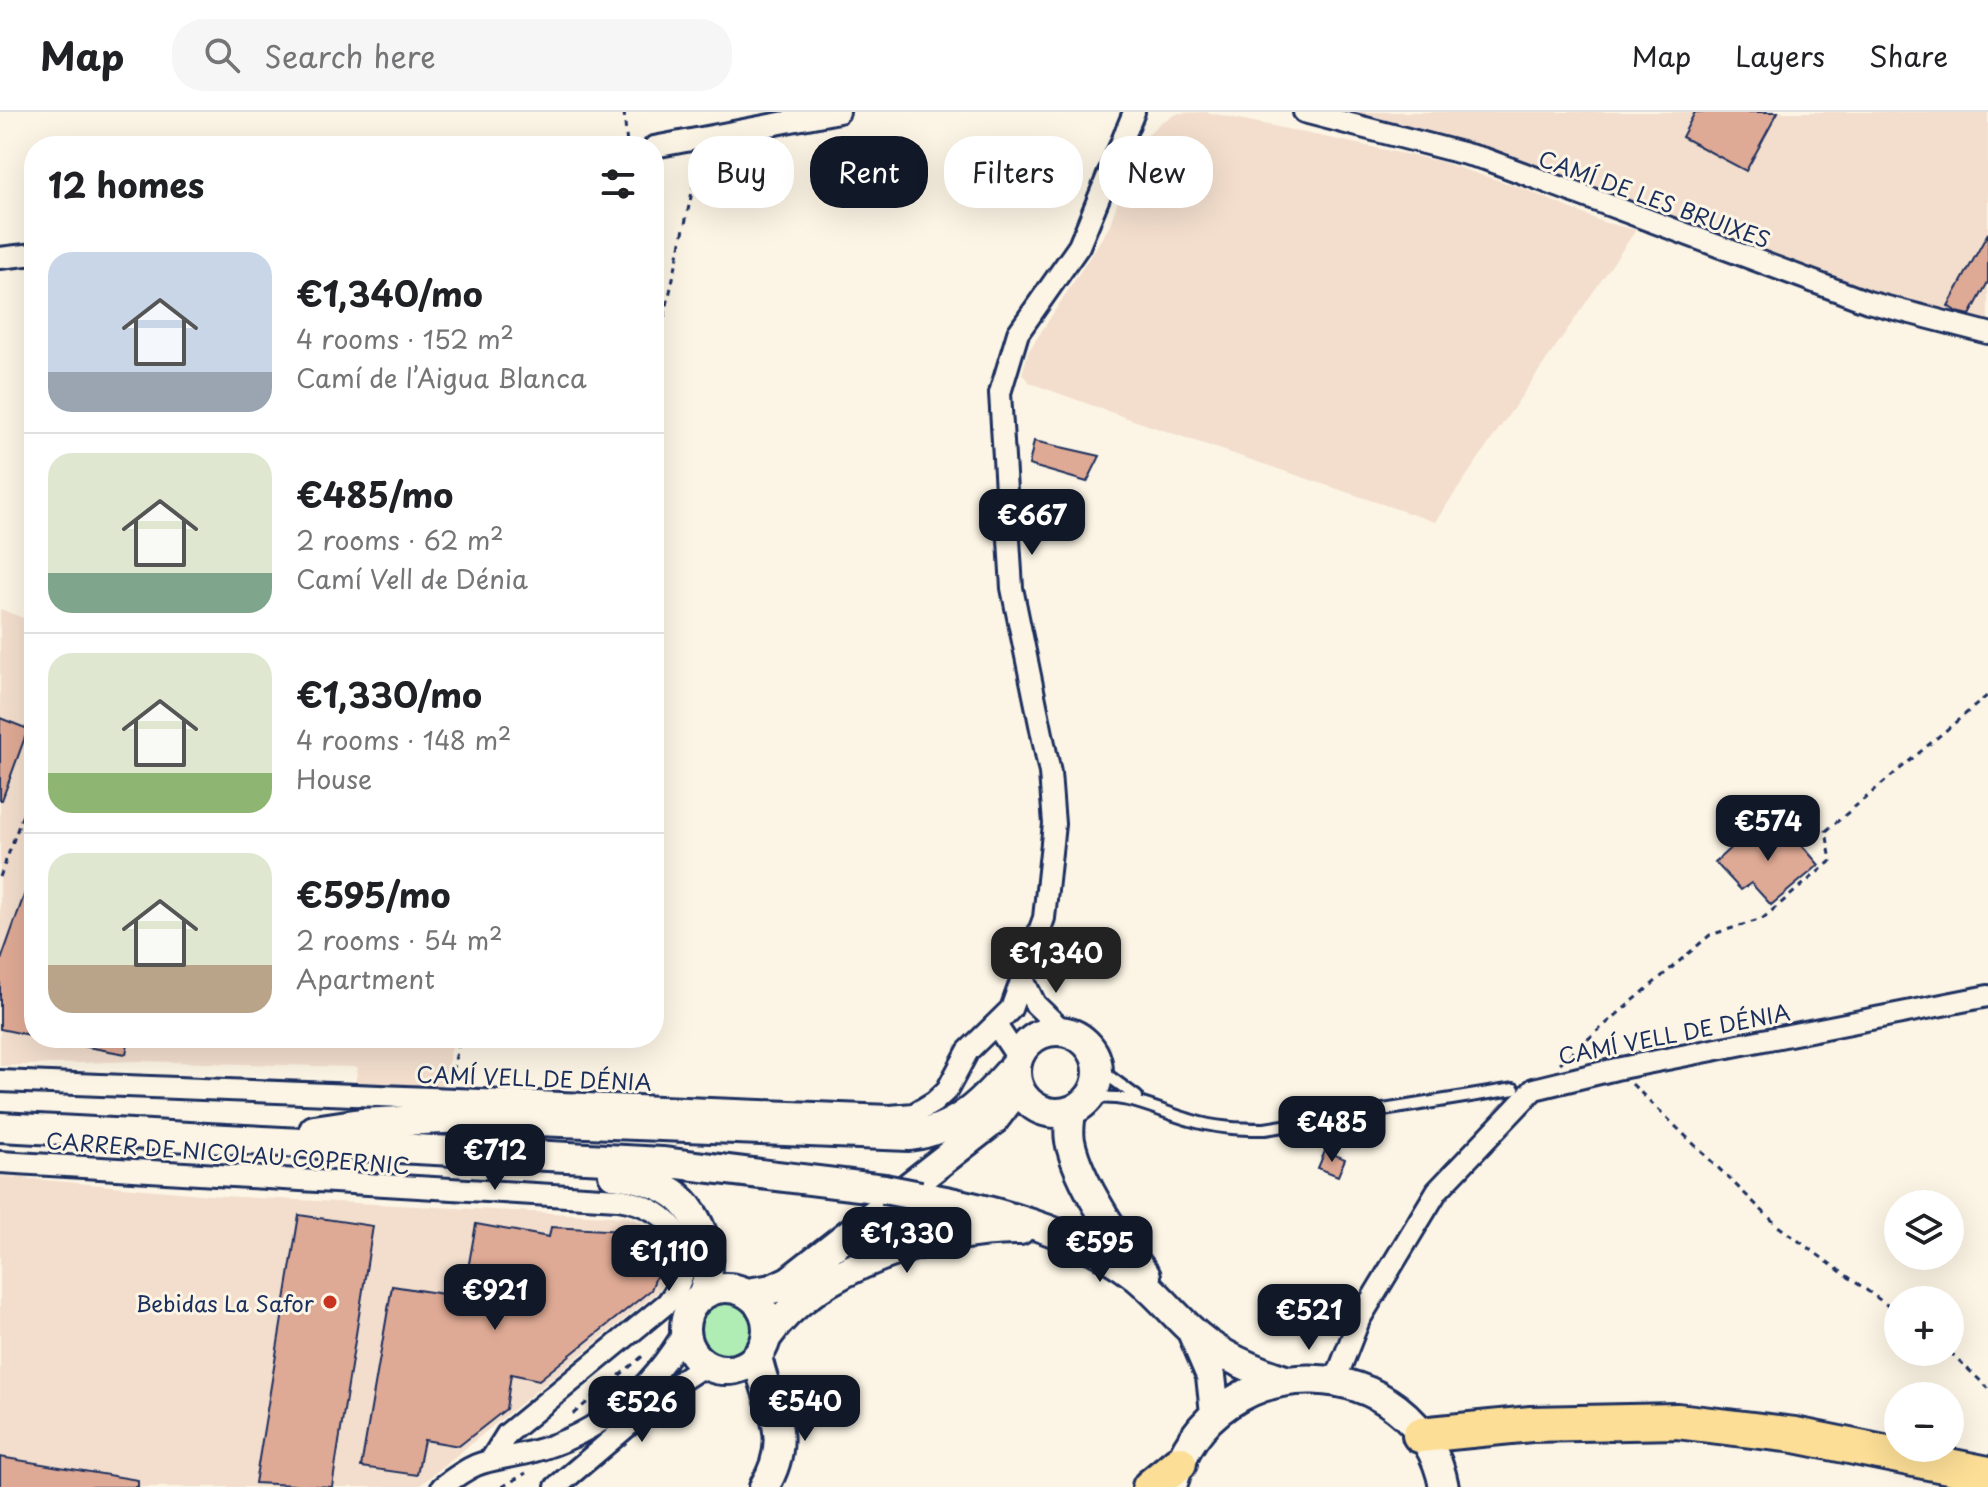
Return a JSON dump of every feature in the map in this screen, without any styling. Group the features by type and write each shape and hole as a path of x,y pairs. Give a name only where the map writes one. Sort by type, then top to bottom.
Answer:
{"highway":[{"path":"1420,1435 1531,1424 1677,1421 1795,1435 1988,1474"},
{"path":"1150,1487 1176,1475"}],"main road":[{"path":"764,1338 775,1298 789,1281 993,1121 1022,1079 1031,1040 1051,1030 1052,1022 1087,1043 1099,1069 1080,1105 1070,1142 1082,1172 1137,1265 1191,1330 1232,1358 1285,1380"},
{"path":"1022,1079 1052,1113 1080,1105"},
{"path":"258,1140 361,1123 464,1118 909,1136 937,1130 961,1119 992,1093 1022,1079"},
{"path":"0,1127 662,1162 884,1189 920,1196 1051,1233 1102,1254 1131,1272 1168,1305"},
{"path":"258,1140 368,1157 612,1174 651,1181 674,1194 697,1223 709,1264 702,1295 690,1310 685,1330 691,1350 718,1367 747,1375 769,1395"},
{"path":"718,1367 764,1338 821,1289 892,1253 974,1232 1017,1230 1051,1233"},
{"path":"747,1293 772,1289 789,1281"},
{"path":"702,1295 727,1287 747,1293 759,1303 769,1395 779,1422 779,1449 764,1487"},
{"path":"1191,1330 1211,1376 1215,1413"},
{"path":"1176,1475 1201,1428 1215,1413 1248,1392 1285,1380 1335,1381 1377,1398 1396,1410 1420,1435 1433,1457 1444,1487"}],"street":[{"path":"719,136 839,112"},
{"path":"1052,1022 1015,1003 1044,918 1054,824 1050,773 1012,588 1000,393 1018,333 1079,246 1134,112"},
{"name":"CAMÍ DE LES BRUIXES","path":"1304,112 1485,159 1868,302 1988,333"},
{"path":"664,145 688,142"},
{"path":"0,258 24,255"},
{"path":"1023,979 1052,1022"},
{"name":"CAMÍ VELL DE DÉNIA","path":"1335,1381 1359,1320 1437,1191 1522,1098 1541,1086 1988,996"},
{"name":"CAMÍ VELL DE DÉNIA","path":"0,1081 890,1116 914,1114 947,1090 968,1051 1015,1003"},
{"path":"996,1025 1022,1079"},
{"name":"CARRER DE NICOLAU COPERNIC","path":"0,1162 618,1199 653,1209 679,1236 684,1251 684,1274 667,1303 507,1434 492,1458"},
{"path":"442,1487 473,1464 532,1451 574,1437 618,1410 657,1374 685,1330"},
{"path":"556,1487 682,1380 718,1367"}],"lane":[{"path":"1099,1069 1107,1079 1152,1106"},
{"path":"1080,1105 1112,1097 1211,1125 1265,1129 1514,1089"}],"path":[{"path":"624,112 626,136"},
{"path":"664,319 689,208"},
{"path":"1541,1086 1546,1075 1710,935 1762,919 1831,861 1826,831 1988,695"},
{"path":"0,877 24,811"},
{"path":"446,1098 458,1048"},
{"path":"1616,1069 1778,1226 1884,1303"},
{"path":"571,1417 654,1346"},
{"path":"1964,1365 1988,1388"},
{"path":"502,1487 526,1473 532,1451"}],"shaded area":[{"path":"1206,112 1438,161 1522,188 1603,222 1636,230 1435,522 1127,418 1030,383 1022,374 1028,352 1109,227 1116,208 1213,208 1213,136 1146,136 1161,122 1179,113"},
{"path":"1345,112 1988,112 1988,326 1852,288 1723,242 1516,156"},
{"path":"0,609 24,618 24,1048 452,1048 443,1086 355,1084 358,1067 137,1061 0,1066"},
{"path":"0,1176 223,1196 628,1217 640,1222 657,1237 666,1269 659,1291 418,1487 0,1487"}],"green space":[{"path":"727,1303 745,1311 753,1329 745,1347 727,1355 709,1347 701,1329 709,1311"}],"building":[{"path":"1695,112 1778,112 1746,171 1682,137"},
{"path":"1988,233 1988,282 1970,315 1957,312 1948,306"},
{"path":"1034,441 1100,456 1087,482 1029,465"},
{"path":"0,718 24,727 24,740 0,800"},
{"path":"1781,821 1819,865 1771,905 1751,883 1741,890 1715,862 1748,832 1757,842"},
{"path":"24,896 24,1034 0,1029 0,963"},
{"path":"93,1048 127,1048 126,1054"},
{"path":"1325,1151 1345,1159 1338,1176 1318,1168"},
{"path":"299,1215 373,1226 332,1487 255,1483"},
{"path":"476,1224 549,1237 551,1227 642,1232 656,1251 658,1271 651,1290 539,1380 511,1374 506,1409 459,1446 424,1440 417,1475 361,1467 392,1286 463,1297"},
{"path":"0,1457 138,1480 138,1487 0,1487"}],"place":[{"name":"Bebidas La Safor","path":"330,1302"}]}
